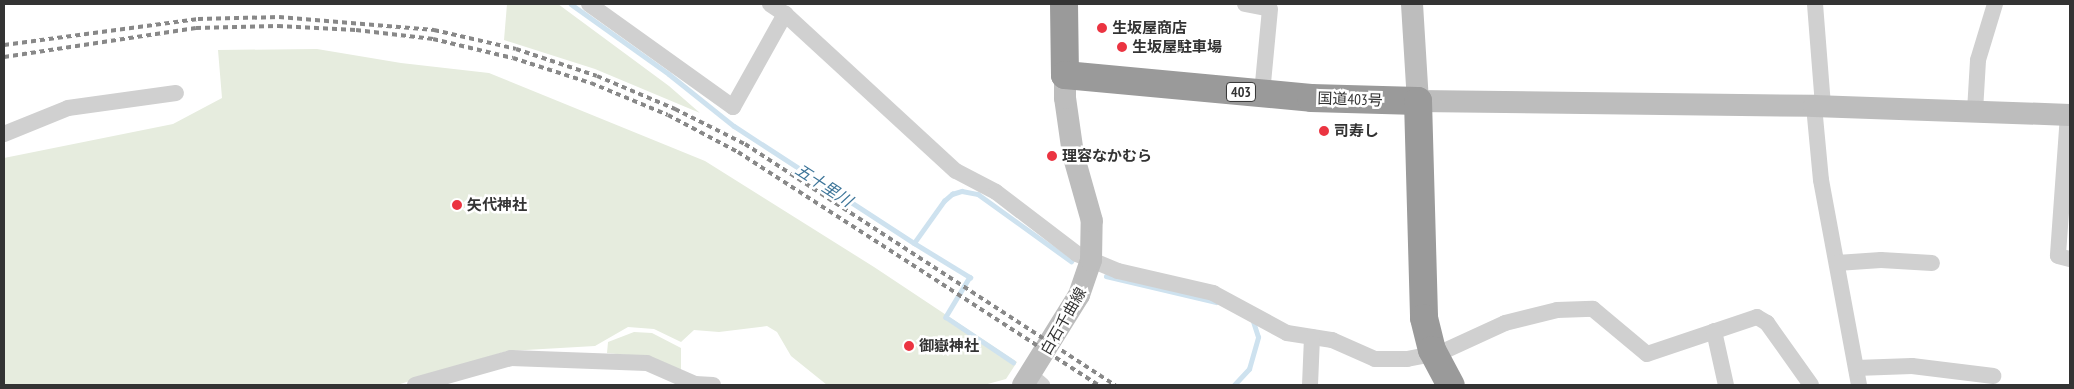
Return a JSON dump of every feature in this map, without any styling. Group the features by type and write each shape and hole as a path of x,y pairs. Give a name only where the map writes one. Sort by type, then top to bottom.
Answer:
{"highway":[{"path":"1064,4 1064,75"},
{"name":"国道403号","path":"1064,75 1262,94 1418,101"},
{"path":"1418,101 1424,318 1434,354 1451,385"}],"street":[{"path":"589,4 733,107 785,14"},
{"path":"770,4 785,14 956,171 996,192 1070,250 1118,271 1213,293 1287,333 1332,340 1375,359 1434,354 1504,323 1573,308 1599,312 1647,354 1757,317 1767,323 1810,385"},
{"path":"1245,4 1270,9 1262,94"},
{"path":"1412,4 1418,101 1819,106 2069,115 2058,256 2070,259"},
{"path":"1815,4 1821,180 1859,385"},
{"path":"1975,111 1978,60 1995,4"},
{"name":"白石千曲線","path":"1032,382 1079,295 1091,260 1092,221 1072,144 1064,75"},
{"path":"4,134 68,108 176,93"},
{"path":"1837,263 1882,260 1932,263"},
{"path":"1714,331 1726,385"},
{"path":"1310,385 1312,338"},
{"path":"415,385 512,358 647,363 695,384 714,385"},
{"path":"1856,368 1912,366 1993,376"}],"shaded area":[{"path":"507,4 558,4 669,86 700,113 595,69 504,40"},
{"path":"317,49 401,63 489,73 705,161 874,267 1017,362 1006,379 984,385 827,385 791,356 777,332 767,326 719,332 694,330 681,342 654,329 628,327 595,346 507,351 397,385 4,385 4,158 173,124 222,98 218,50"},
{"path":"634,332 652,333 681,348 681,373 648,357 607,353 608,342"}],"waterway":[{"name":"五十里川","path":"571,4 669,74 734,126 914,243 944,201 952,194 962,191 978,194 1071,261"},
{"path":"914,243 970,277 946,317 1013,362"},
{"name":"五十里川","path":"1106,276 1216,302"},
{"name":"五十里川","path":"1234,385 1249,369 1258,337 1253,322"}],"railway":[{"path":"4,45 198,19 279,17 434,30 516,49 597,76 675,109 745,144 1115,385"},
{"path":"4,57 196,28 278,26 356,30 433,39 513,58 591,83 668,115 738,152 1098,385"}],"place":[{"name":"生坂屋商店","path":"1102,28"},
{"name":"生坂屋駐車場","path":"1122,47"},
{"name":"司寿し","path":"1324,131"},
{"name":"理容なかむら","path":"1052,156"},
{"name":"矢代神社","path":"457,205"},
{"name":"御嶽神社","path":"909,346"}]}
